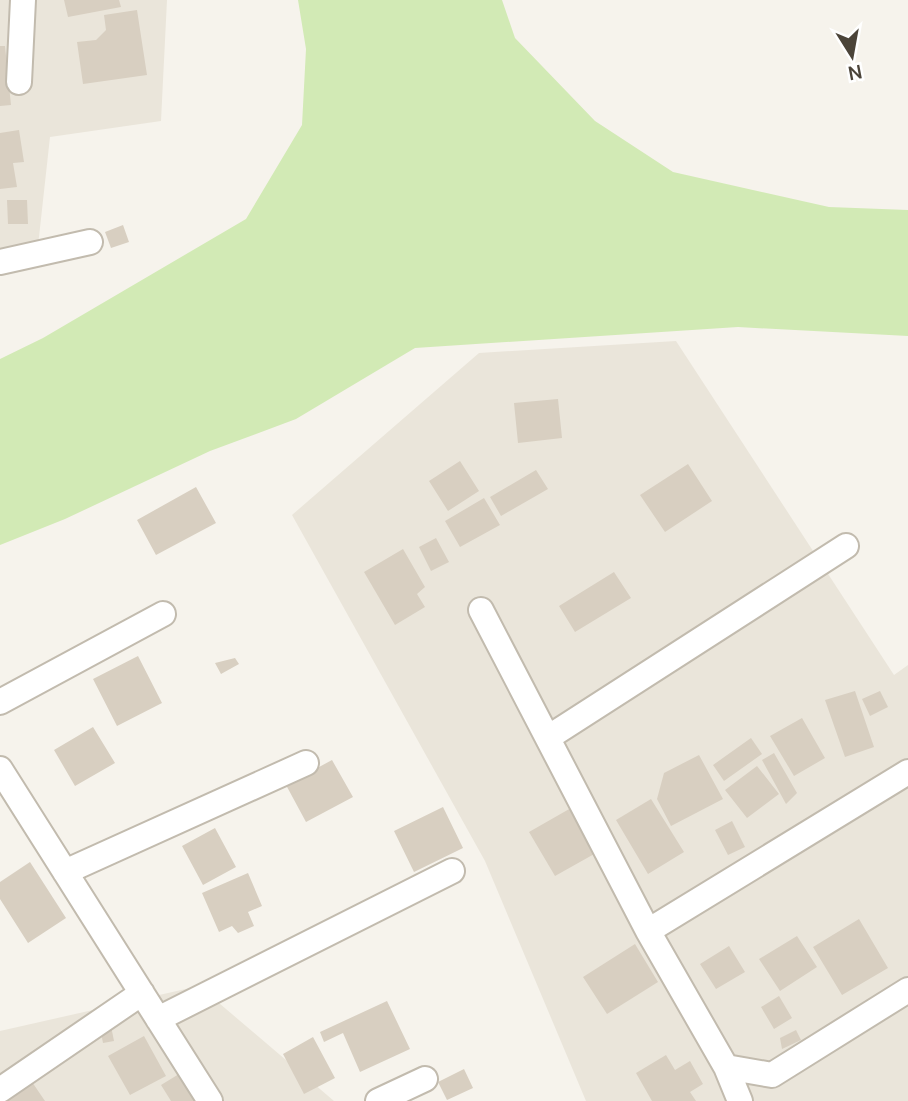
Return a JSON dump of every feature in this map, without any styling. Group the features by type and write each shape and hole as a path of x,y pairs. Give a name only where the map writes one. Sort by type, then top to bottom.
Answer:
{"street":[{"path":"19,82 23,0"},
{"path":"0,262 90,242"},
{"path":"549,737 846,546"},
{"path":"481,610 648,931 726,1067 740,1101"},
{"path":"0,702 163,614"},
{"path":"65,872 306,764"},
{"path":"0,769 210,1101"},
{"path":"648,931 908,772"},
{"path":"158,1019 452,871"},
{"path":"726,1067 772,1075 908,990"},
{"path":"0,1090 142,993"},
{"path":"378,1101 425,1079"}],"shaded area":[{"path":"0,0 167,0 161,121 50,137 36,264 0,275"},
{"path":"676,341 894,675 908,665 908,1101 586,1101 485,861 292,515 479,353"},
{"path":"199,986 334,1101 0,1101 0,1031"}],"green space":[{"path":"298,0 502,0 515,38 595,121 673,172 829,207 908,210 908,336 738,327 415,348 296,419 210,451 65,519 0,545 0,359 43,338 246,219 302,125 306,49"}],"building":[{"path":"64,0 119,0 121,7 68,17"},
{"path":"137,10 147,75 83,84 77,42 96,40 106,30 104,15"},
{"path":"0,46 5,46 11,105 0,106"},
{"path":"19,130 24,162 13,163 17,187 0,189 0,133"},
{"path":"7,200 27,200 28,224 8,224"},
{"path":"123,225 129,242 111,248 105,232"},
{"path":"558,399 562,438 518,443 514,403"},
{"path":"460,461 479,491 448,511 429,481"},
{"path":"688,464 712,501 665,532 640,495"},
{"path":"536,470 548,489 501,516 490,497"},
{"path":"196,487 216,523 156,555 137,520"},
{"path":"484,498 500,525 460,547 445,521"},
{"path":"436,538 449,562 431,571 419,547"},
{"path":"403,549 425,587 417,594 425,607 395,625 364,572"},
{"path":"614,572 631,598 575,632 559,606"},
{"path":"138,656 162,703 117,726 93,679"},
{"path":"235,658 239,664 221,674 215,663"},
{"path":"855,691 874,747 845,757 825,700"},
{"path":"880,691 888,707 870,716 862,699"},
{"path":"802,718 825,758 794,776 770,736"},
{"path":"93,727 115,763 75,786 54,750"},
{"path":"751,738 762,754 724,781 713,765"},
{"path":"774,753 797,793 786,804 762,760"},
{"path":"699,755 723,799 671,826 657,799 664,773"},
{"path":"332,760 353,797 306,822 286,785"},
{"path":"757,766 779,794 747,818 725,790"},
{"path":"651,799 684,852 648,874 616,820"},
{"path":"443,807 463,848 414,872 394,831"},
{"path":"571,808 596,853 555,876 529,832"},
{"path":"732,821 745,847 728,855 715,830"},
{"path":"215,828 236,867 203,885 182,846"},
{"path":"30,862 66,918 28,943 0,899 0,882"},
{"path":"248,873 262,906 248,912 254,926 238,933 232,926 219,932 202,893"},
{"path":"859,919 888,968 842,995 813,947"},
{"path":"797,936 817,967 780,991 759,959"},
{"path":"635,944 658,982 607,1014 583,977"},
{"path":"729,946 745,972 716,989 700,964"},
{"path":"779,996 792,1018 774,1029 761,1007"},
{"path":"387,1001 410,1049 360,1072 343,1033 324,1042 320,1032"},
{"path":"111,1026 114,1041 103,1043 100,1028"},
{"path":"796,1030 801,1040 782,1049 780,1038"},
{"path":"144,1036 166,1076 130,1095 108,1056"},
{"path":"313,1037 335,1078 304,1094 283,1054"},
{"path":"666,1055 675,1070 690,1061 703,1084 690,1092 696,1101 652,1101 636,1073"},
{"path":"464,1069 473,1088 447,1100 438,1082"},
{"path":"179,1074 196,1101 171,1101 161,1085"},
{"path":"30,1079 45,1101 0,1101"}]}
